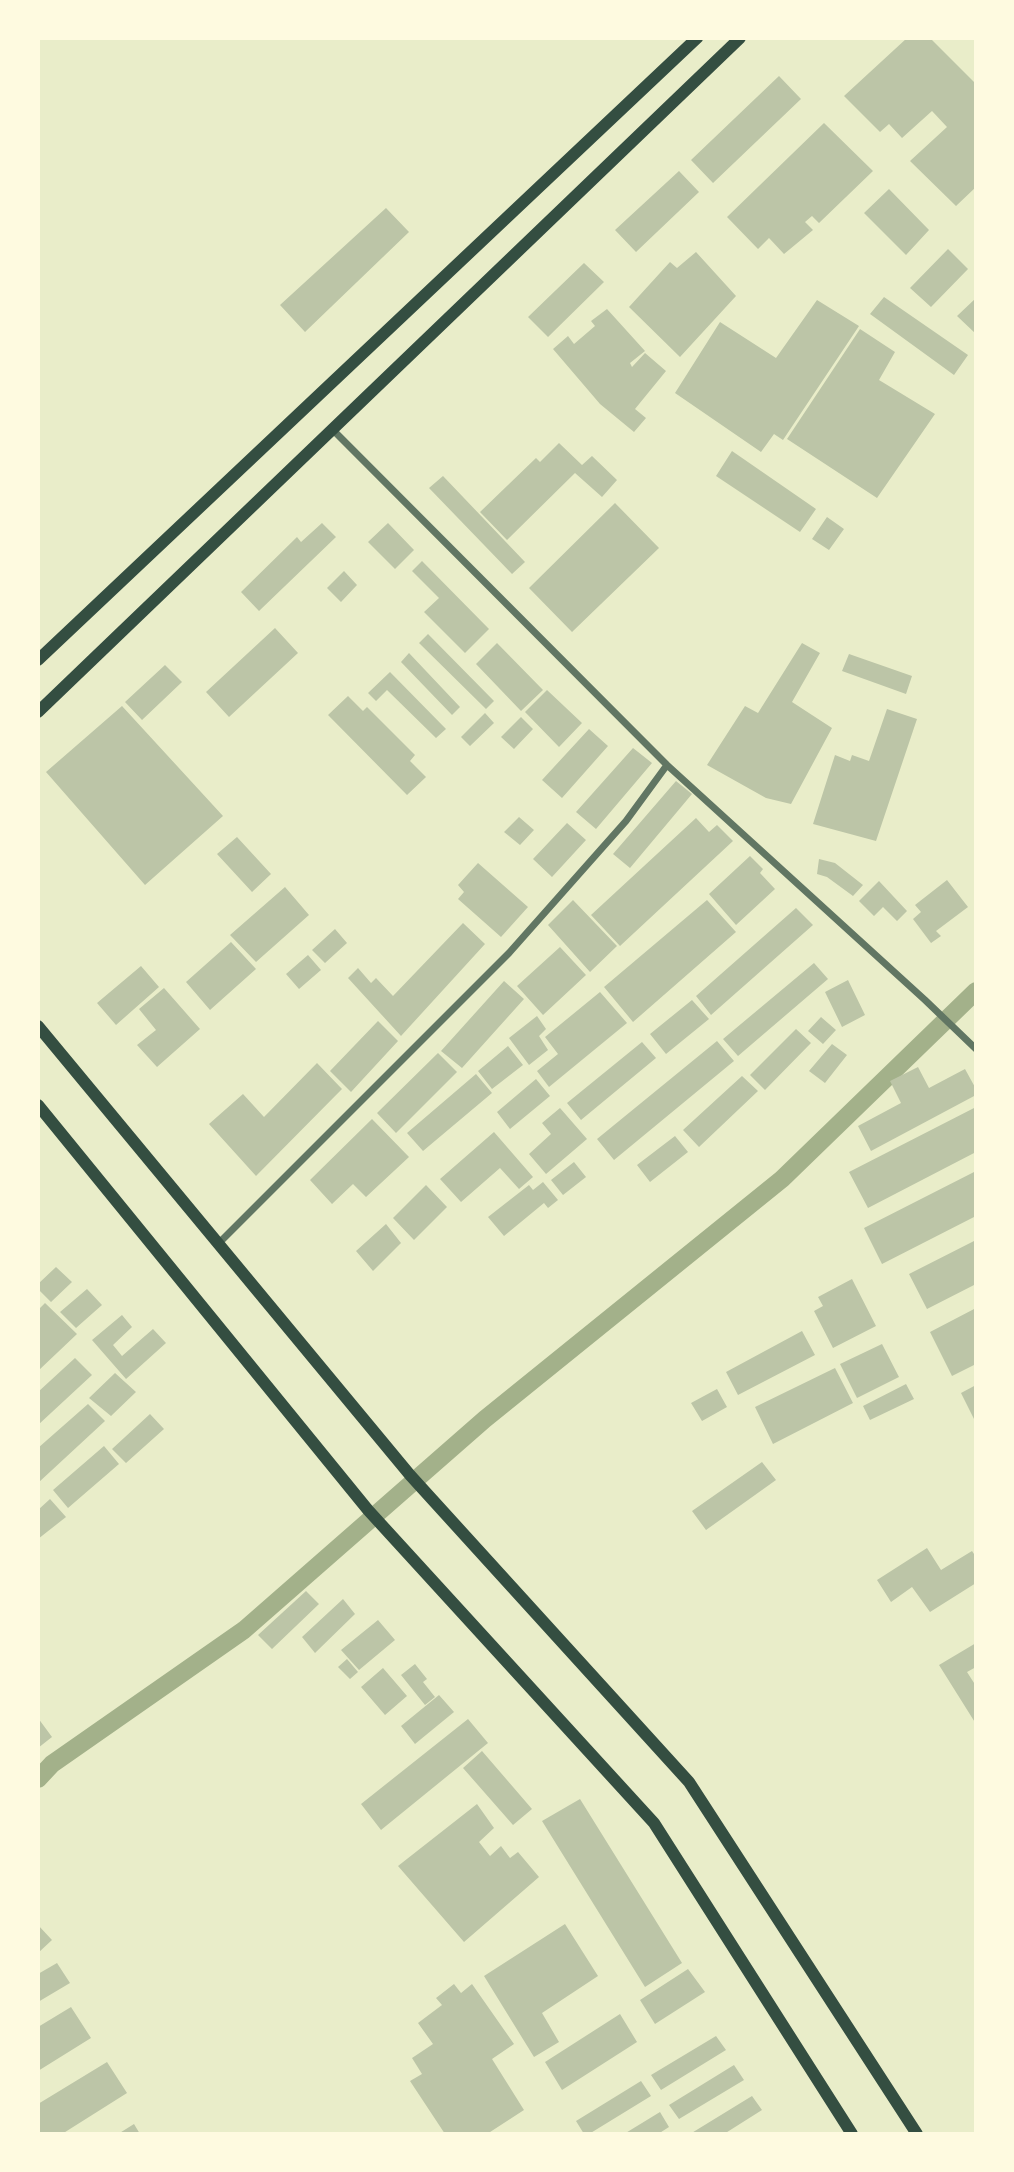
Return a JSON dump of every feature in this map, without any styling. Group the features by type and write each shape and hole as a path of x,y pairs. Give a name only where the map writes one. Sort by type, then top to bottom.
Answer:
{"main road":[{"path":"38,660 697,38"},
{"path":"38,712 735,43"},
{"path":"38,1026 410,1475 689,1782 917,2133"},
{"path":"38,1105 368,1510 654,1823 852,2133"}],"street":[{"path":"332,429 667,765 925,1000 975,1049"},
{"path":"218,1244 509,953 626,821 667,765"}],"building":[{"path":"907,38 930,38 976,84 976,187 956,206 910,161 947,127 932,111 902,138 889,124 880,132 844,96"},
{"path":"779,76 801,99 713,183 691,160"},
{"path":"824,123 873,171 819,223 812,216 805,222 813,230 784,254 769,238 758,249 727,217"},
{"path":"679,171 699,192 636,252 615,230"},
{"path":"889,189 929,230 906,255 864,213"},
{"path":"386,208 409,232 305,332 280,305"},
{"path":"948,249 968,269 931,307 910,288"},
{"path":"696,252 736,296 680,357 629,307 670,262 677,268"},
{"path":"584,263 604,282 548,337 528,317"},
{"path":"884,297 968,355 954,375 870,314"},
{"path":"976,298 976,334 957,316"},
{"path":"817,300 859,326 783,440 774,434 761,452 675,393 720,322 776,358"},
{"path":"607,309 645,351 630,363 632,367 645,353 666,371 635,409 646,418 634,432 600,404 553,349 568,336 574,344 595,326 591,321"},
{"path":"860,329 895,352 879,380 935,414 877,498 787,439"},
{"path":"559,443 582,465 592,456 617,480 602,497 575,473 507,540 480,512 536,458 540,462"},
{"path":"732,451 816,509 800,532 716,476"},
{"path":"443,476 525,562 512,574 429,488"},
{"path":"615,503 659,548 572,632 529,588"},
{"path":"827,517 844,529 829,550 812,539"},
{"path":"322,523 336,537 259,611 241,592 297,537 301,542"},
{"path":"388,523 414,550 395,569 368,542"},
{"path":"422,561 489,629 465,653 424,612 439,598 412,571"},
{"path":"344,571 357,585 341,602 327,588"},
{"path":"275,628 298,653 229,717 206,692"},
{"path":"428,634 494,701 486,709 419,643"},
{"path":"497,643 543,690 521,711 476,664"},
{"path":"802,643 820,653 792,702 832,728 791,804 766,798 707,765 745,706 758,713"},
{"path":"409,653 460,707 452,715 401,662"},
{"path":"849,654 912,676 906,694 842,671"},
{"path":"165,665 182,682 142,720 125,702"},
{"path":"390,672 446,729 436,738 387,690 376,701 368,693"},
{"path":"547,690 582,723 559,747 525,712"},
{"path":"348,696 363,711 367,707 415,755 410,761 426,777 407,795 328,715"},
{"path":"122,706 223,816 145,885 46,772"},
{"path":"887,709 917,719 876,841 813,824 835,755 850,761 852,755 869,761"},
{"path":"485,713 494,723 470,746 461,737"},
{"path":"521,717 533,729 514,749 501,737"},
{"path":"589,729 608,746 562,798 542,780"},
{"path":"633,748 652,763 596,829 576,812"},
{"path":"676,781 692,794 630,868 613,854"},
{"path":"519,817 534,830 520,845 504,832"},
{"path":"696,818 709,832 717,825 733,841 620,946 591,915"},
{"path":"567,823 586,840 552,877 533,859"},
{"path":"237,837 271,874 252,892 217,854"},
{"path":"750,856 763,869 760,873 775,889 736,925 709,894"},
{"path":"819,859 835,863 863,885 853,896 827,877 817,874"},
{"path":"478,863 528,907 501,937 458,899 464,892 458,885"},
{"path":"947,880 968,907 936,931 941,936 931,943 913,919 921,912 915,905"},
{"path":"879,881 907,911 897,921 883,907 874,916 859,901"},
{"path":"285,887 309,915 256,962 230,935"},
{"path":"573,900 617,946 590,972 548,925"},
{"path":"707,900 736,932 633,1022 604,987"},
{"path":"796,908 813,925 711,1015 696,996"},
{"path":"463,923 485,944 401,1036 348,978 358,968 371,983 376,978 393,996"},
{"path":"335,929 347,943 325,963 312,950"},
{"path":"231,942 256,969 210,1010 186,982"},
{"path":"560,947 586,975 543,1015 517,986"},
{"path":"308,955 321,970 299,989 286,974"},
{"path":"814,963 828,979 738,1056 723,1039"},
{"path":"141,966 159,987 116,1025 97,1003"},
{"path":"848,980 865,1015 842,1027 825,992"},
{"path":"504,981 524,999 462,1068 441,1051"},
{"path":"164,988 200,1029 157,1067 137,1045 156,1030 139,1009"},
{"path":"600,992 627,1023 549,1087 537,1071 558,1054 545,1037"},
{"path":"692,1000 709,1019 666,1054 650,1034"},
{"path":"537,1016 546,1029 539,1036 548,1050 529,1065 509,1038"},
{"path":"821,1017 836,1030 823,1044 808,1031"},
{"path":"378,1021 398,1041 351,1092 330,1071"},
{"path":"796,1029 811,1043 765,1090 750,1075"},
{"path":"717,1041 734,1061 614,1160 597,1139"},
{"path":"642,1042 656,1058 581,1120 567,1103"},
{"path":"832,1044 847,1055 825,1083 809,1071"},
{"path":"508,1046 523,1065 492,1089 478,1071"},
{"path":"438,1053 457,1072 396,1133 377,1113"},
{"path":"317,1063 342,1089 256,1176 209,1124 243,1094 264,1117"},
{"path":"918,1067 929,1088 965,1069 976,1089 976,1095 871,1151 858,1126 901,1103 890,1081"},
{"path":"476,1074 492,1093 423,1151 407,1133"},
{"path":"742,1076 758,1091 699,1147 683,1130"},
{"path":"536,1079 550,1096 510,1129 497,1112"},
{"path":"976,1107 976,1152 868,1208 849,1172"},
{"path":"560,1108 587,1139 546,1174 529,1154 551,1134 542,1123"},
{"path":"372,1119 409,1157 366,1197 353,1184 332,1204 310,1180"},
{"path":"494,1132 533,1177 519,1189 500,1168 461,1202 440,1179"},
{"path":"675,1136 688,1152 650,1182 637,1165"},
{"path":"574,1162 586,1177 563,1195 551,1180"},
{"path":"976,1171 976,1216 882,1264 864,1228"},
{"path":"543,1182 558,1200 548,1208 544,1203 504,1236 488,1217 529,1185 533,1190"},
{"path":"426,1185 447,1207 414,1240 393,1218"},
{"path":"386,1224 401,1243 373,1271 356,1251"},
{"path":"976,1240 976,1284 927,1309 909,1274"},
{"path":"56,1267 72,1282 51,1302 38,1289 38,1284"},
{"path":"852,1279 876,1326 833,1348 814,1311 823,1306 818,1297"},
{"path":"87,1289 102,1305 76,1328 60,1312"},
{"path":"45,1303 77,1334 38,1371 38,1310"},
{"path":"976,1308 976,1364 952,1376 930,1332"},
{"path":"122,1315 132,1327 113,1345 122,1356 153,1329 166,1343 126,1379 92,1340"},
{"path":"802,1331 815,1355 738,1395 726,1372"},
{"path":"882,1344 899,1377 857,1398 840,1364"},
{"path":"75,1358 92,1375 38,1425 38,1392"},
{"path":"835,1368 853,1403 773,1444 755,1407"},
{"path":"115,1373 136,1392 111,1416 89,1398"},
{"path":"906,1384 914,1399 870,1420 863,1406"},
{"path":"976,1385 976,1423 961,1393"},
{"path":"717,1389 727,1407 702,1421 691,1403"},
{"path":"88,1404 105,1421 38,1483 38,1448"},
{"path":"150,1414 164,1429 126,1463 112,1449"},
{"path":"104,1446 119,1464 68,1508 53,1490"},
{"path":"762,1462 776,1480 706,1530 692,1511"},
{"path":"50,1499 66,1517 38,1539 38,1510"},
{"path":"927,1548 941,1570 972,1551 976,1557 976,1583 930,1612 912,1587 891,1602 877,1580"},
{"path":"306,1591 319,1604 272,1649 258,1635"},
{"path":"343,1599 355,1614 315,1653 302,1637"},
{"path":"378,1620 395,1640 359,1670 341,1650"},
{"path":"976,1643 976,1667 967,1672 976,1686 976,1724 939,1665"},
{"path":"347,1659 358,1672 350,1679 338,1667"},
{"path":"415,1664 427,1679 423,1682 435,1697 425,1705 401,1675"},
{"path":"383,1668 407,1696 385,1715 361,1687"},
{"path":"439,1695 454,1712 415,1744 401,1726"},
{"path":"38,1718 52,1737 38,1748"},
{"path":"468,1719 488,1743 381,1830 361,1804"},
{"path":"482,1751 532,1809 513,1825 463,1768"},
{"path":"580,1799 682,1963 645,1987 542,1821"},
{"path":"477,1804 494,1828 479,1842 490,1856 501,1846 510,1858 518,1852 539,1877 464,1942 398,1866"},
{"path":"565,1924 598,1976 542,2013 559,2042 534,2057 484,1976"},
{"path":"38,1925 52,1940 38,1953"},
{"path":"57,1963 70,1983 38,2002 38,1974"},
{"path":"688,1969 705,1992 655,2024 640,2000"},
{"path":"454,1984 461,1993 472,1984 514,2044 492,2059 524,2110 487,2134 445,2134 410,2081 422,2074 412,2058 433,2044 418,2023 442,2005 436,1998"},
{"path":"71,2007 91,2038 38,2071 38,2027"},
{"path":"620,2014 637,2042 562,2090 545,2062"},
{"path":"716,2036 726,2050 661,2090 651,2075"},
{"path":"107,2062 127,2093 62,2134 38,2134 38,2104"},
{"path":"734,2065 744,2080 679,2119 669,2105"},
{"path":"641,2081 651,2096 589,2134 584,2134 576,2121"},
{"path":"752,2096 762,2110 724,2134 690,2134"},
{"path":"660,2112 669,2127 658,2134 624,2134"},
{"path":"134,2124 140,2134 118,2134"}],"waterway":[{"path":"38,1779 52,1764 244,1630 485,1419 782,1179 976,991"}]}
